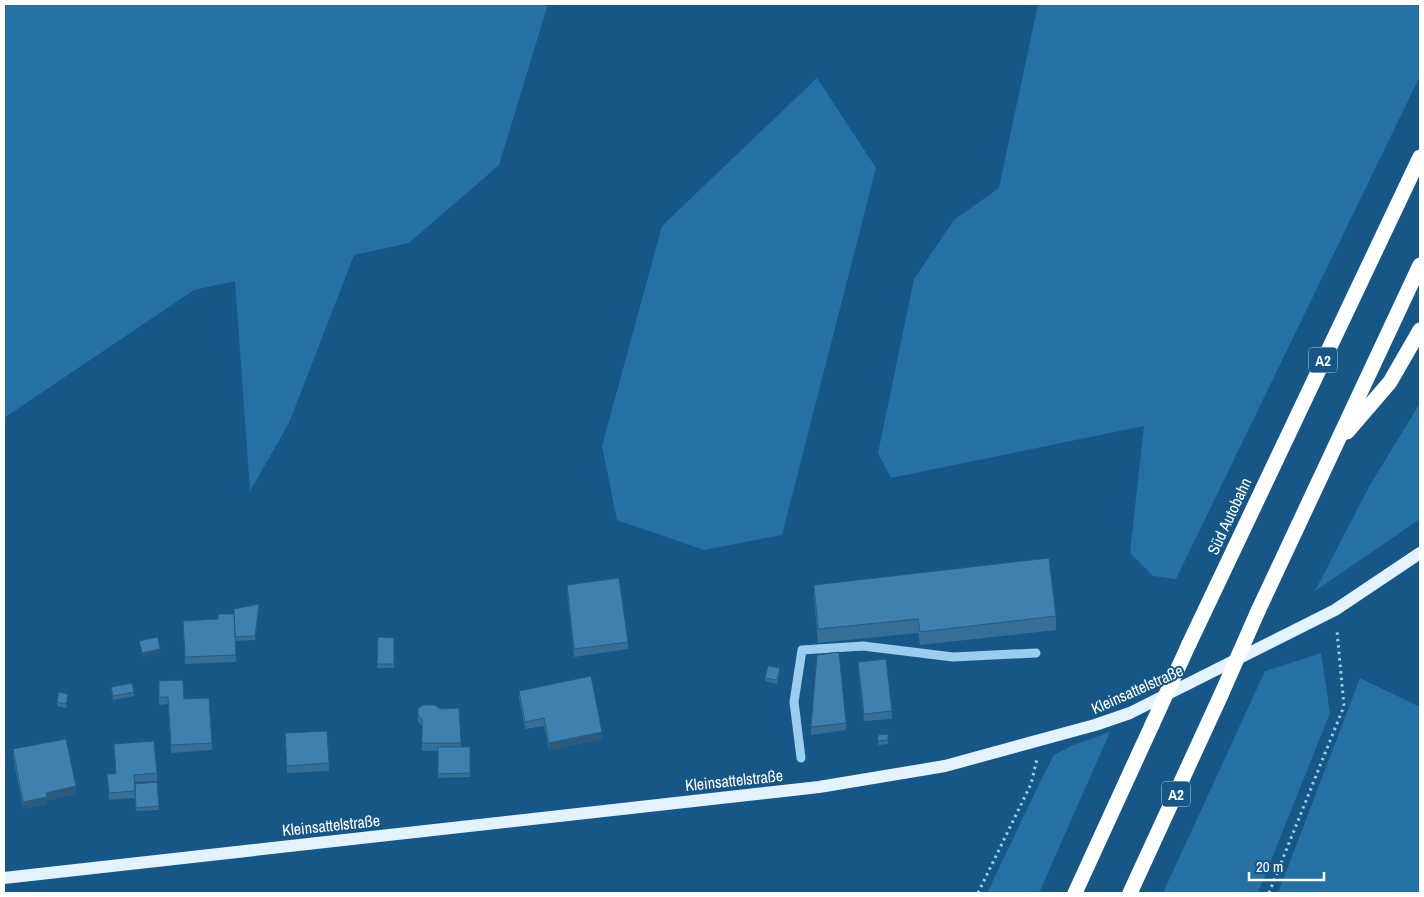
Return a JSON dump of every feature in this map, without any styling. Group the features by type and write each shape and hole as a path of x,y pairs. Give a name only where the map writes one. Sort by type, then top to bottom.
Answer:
{"highway":[{"name":"Süd Autobahn","path":"1075,893 1189,644 1420,157"},
{"name":"A2","path":"1130,893 1258,611 1420,264"},
{"path":"1335,446 1390,382 1420,330"}],"main road":[{"name":"Kleinsattelstraße","path":"4,878 819,787 945,766 1096,725 1130,713 1335,610 1420,553"}],"lane":[{"path":"801,758 794,702 802,650 863,646 953,657 1036,653"}],"path":[{"path":"1269,893 1344,706 1335,610"},
{"path":"978,893 1031,784 1042,739"}],"shaded area":[{"path":"4,4 548,4 499,165 409,243 354,255 289,423 250,491 235,281 194,290 4,418"},
{"path":"1038,4 1420,4 1420,76 1176,579 1153,576 1130,553 1144,426 891,478 878,453 914,279 954,220 999,188"},
{"path":"817,78 876,168 782,535 704,550 617,520 602,446 662,226"},
{"path":"1420,403 1420,519 1315,591 1370,485"},
{"path":"1321,653 1330,713 1258,893 1163,893 1265,671"},
{"path":"1360,678 1420,707 1420,893 1278,893"},
{"path":"1110,732 1039,893 987,893 1054,755 1071,746"}],"building":[{"path":"1049,558 1056,616 920,632 918,619 818,629 814,585"},
{"path":"619,578 628,642 574,649 567,585"},
{"path":"259,604 255,636 235,637 234,609"},
{"path":"218,614 234,614 236,655 185,657 183,621 218,619"},
{"path":"158,637 160,649 142,653 139,641"},
{"path":"378,637 394,638 394,664 377,664"},
{"path":"839,652 846,723 811,727 817,655"},
{"path":"886,659 892,711 864,714 858,662"},
{"path":"768,666 780,668 777,680 765,678"},
{"path":"591,676 602,732 549,743 544,718 525,722 519,691"},
{"path":"183,680 184,699 209,698 212,743 171,745 168,697 159,697 159,681"},
{"path":"132,683 134,692 113,696 111,687"},
{"path":"59,692 68,694 66,704 57,702"},
{"path":"423,705 435,705 440,709 459,708 461,743 422,743 422,719 418,715 418,709"},
{"path":"327,731 329,763 287,766 285,733"},
{"path":"888,734 888,740 878,741 878,735"},
{"path":"66,739 76,786 46,793 47,797 23,802 13,749"},
{"path":"154,741 157,773 134,775 135,791 109,793 107,774 116,774 114,744"},
{"path":"438,747 470,747 470,773 438,774"},
{"path":"157,782 159,806 136,808 135,784"}]}
